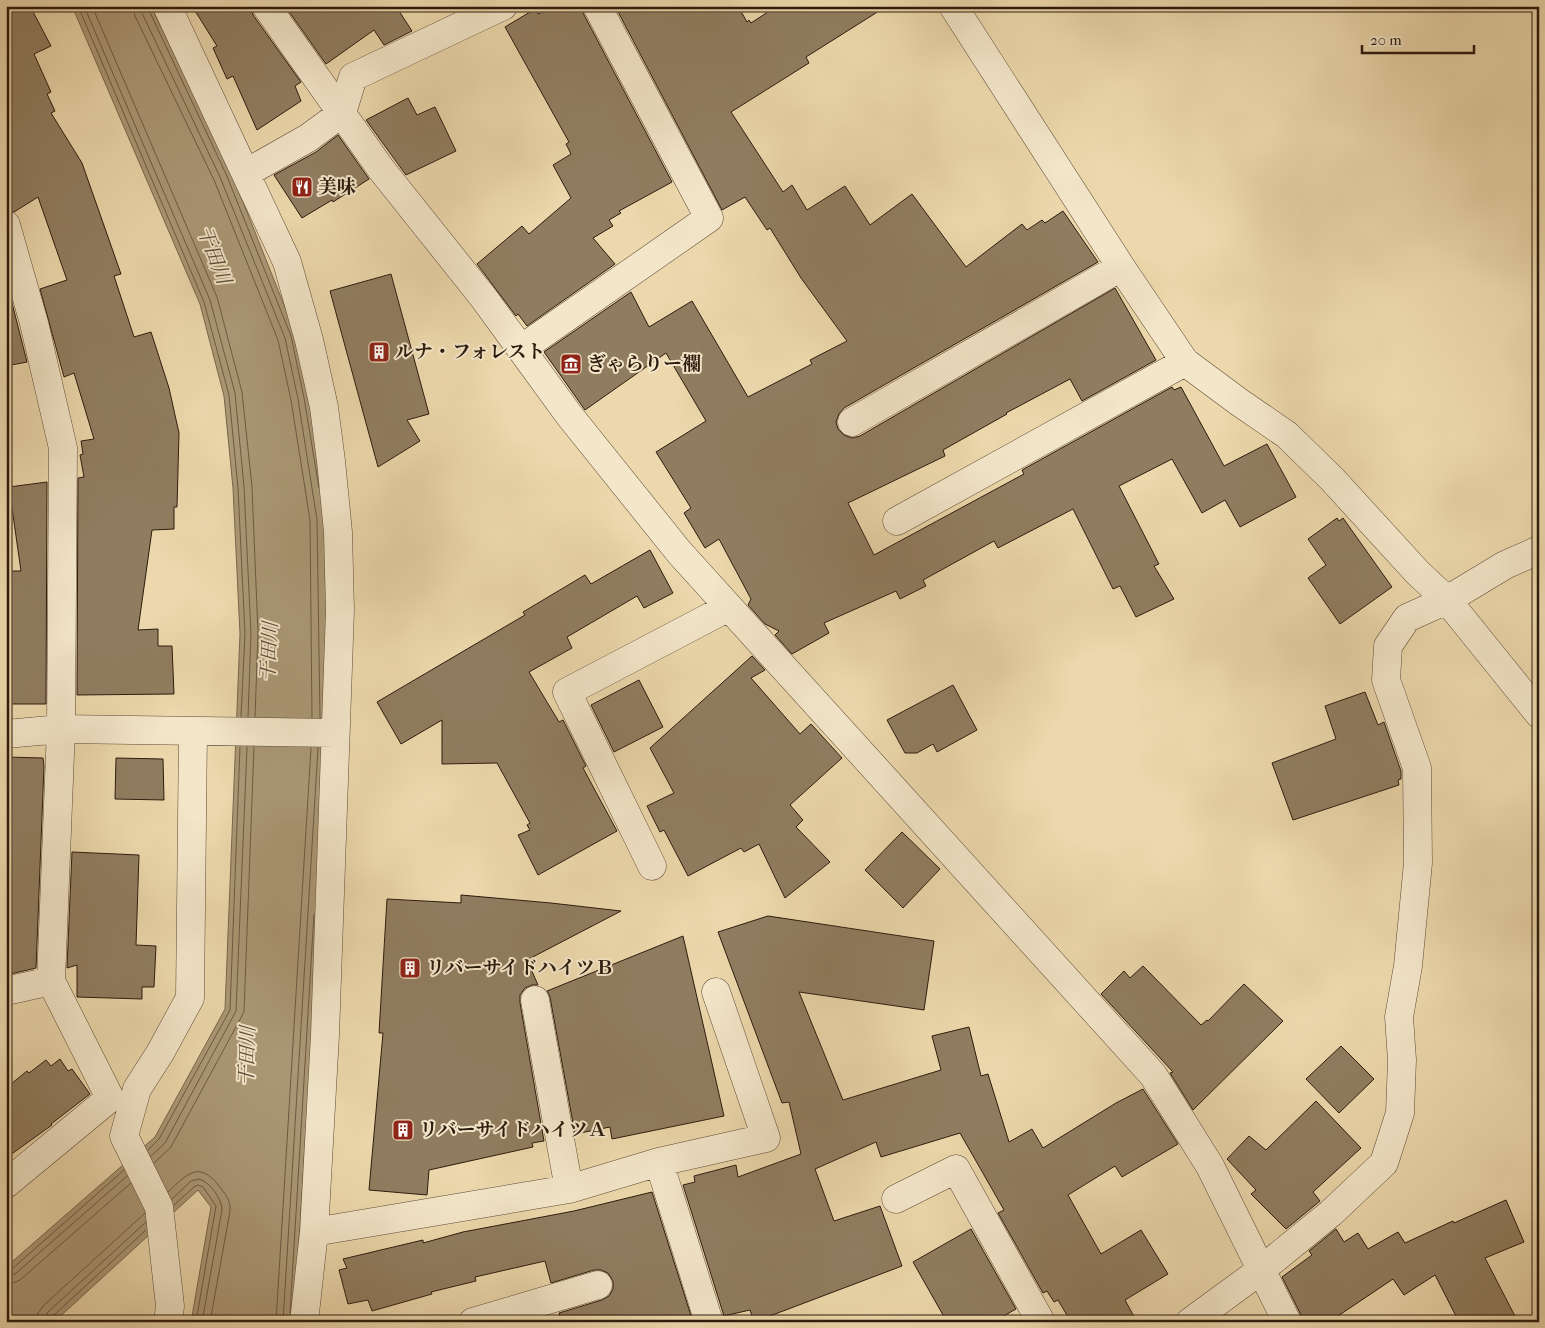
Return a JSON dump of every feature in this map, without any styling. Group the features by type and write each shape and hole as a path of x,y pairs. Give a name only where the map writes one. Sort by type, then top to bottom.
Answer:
{"street":[{"path":"167,6 287,262 309,340 324,406 338,532 340,610 326,733 326,1035 314,1232 304,1322"},
{"path":"266,6 381,169 483,297 569,416 679,552 1153,1075 1210,1166 1287,1322"},
{"path":"246,173 308,138 342,113 353,77 503,6"},
{"path":"521,349 709,218 597,6"},
{"path":"953,6 1185,362 1287,435 1333,480 1418,573 1446,600 1539,714"},
{"path":"6,226 34,323 63,448 61,728 51,981 110,1098 6,1184"},
{"path":"852,422 1122,267"},
{"path":"897,521 1185,362"},
{"path":"1190,1322 1261,1270 1331,1213 1384,1163 1400,1113 1402,1060 1399,1017 1408,966 1418,864 1417,768 1386,680 1388,646 1407,618 1446,600 1505,564 1539,550"},
{"path":"652,866 567,692 729,607"},
{"path":"6,734 61,728 326,733"},
{"path":"168,1322 170,1306 159,1207 124,1136 137,1089 160,1053 190,998 202,732"},
{"path":"6,991 51,981"},
{"path":"314,1232 569,1189 659,1162 766,1138 716,992"},
{"path":"535,1000 569,1189"},
{"path":"659,1162 709,1322"},
{"path":"896,1199 956,1169 1041,1322"},
{"path":"473,1322 598,1285"}],"water":[{"name":"干田川","path":"72,6 151,6 231,172 296,335 309,397 328,519 332,714 294,1322 191,1322 211,1207 198,1190 54,1322 6,1322 6,1267 155,1137 225,1009 240,634 233,488 224,396 200,304"}],"building":[{"path":"6,6 30,6 51,46 34,54 51,92 47,94 55,111 51,113 82,163 121,274 114,276 134,337 151,332 169,388 179,433 177,507 174,507 174,529 152,530 138,630 158,629 158,646 172,646 174,694 77,695 78,478 84,477 80,455 83,454 81,441 94,439 74,373 64,377 40,289 67,280 38,197 14,212 6,210"},
{"path":"192,6 251,6 253,15 301,82 295,86 301,101 257,130 233,76 227,79 213,48 217,46"},
{"path":"285,6 406,6 399,11 412,31 384,45 374,30 326,64"},
{"path":"555,6 582,6 583,13 672,182 619,211 621,213 609,220 613,226 593,238 615,264 527,326 518,314 516,316 477,264 522,226 529,234 571,198 553,165 571,154 566,144 569,142 505,27 535,9 538,14"},
{"path":"615,6 738,6 747,22 749,20 751,23 777,6 887,6 806,57 809,63 731,112 783,192 792,185 807,210 845,186 870,225 912,194 966,267 1022,224 1027,230 1042,220 1045,223 1063,211 1098,262 844,408 836,422 838,429 844,435 852,438 860,436 1115,288 1156,360 1082,401 1070,379 1006,413 943,450 945,456 848,503 874,555 1024,474 1022,470 1172,387 1174,390 1181,387 1224,466 1267,444 1296,497 1240,527 1225,500 1202,513 1172,459 1119,486 1159,564 1154,566 1174,599 1136,617 1120,586 1113,589 1073,509 998,548 994,541 923,580 926,586 900,599 896,591 824,623 829,633 792,654 775,635 779,631 765,624 748,605 751,599 719,539 705,548 684,513 691,508 656,452 706,421 666,353 585,410 544,352 631,292 649,327 692,301 748,397 812,364 810,360 847,341 801,278 770,228 767,230 745,197 722,210"},
{"path":"408,98 417,115 435,107 456,151 406,175 366,120"},
{"path":"338,135 369,179 333,202 332,200 302,218 274,175 316,152"},
{"name":"ルナ・フォレスト","path":"391,274 429,414 407,420 420,441 378,467 330,291"},
{"path":"11,299 27,362 6,366 6,301"},
{"path":"47,482 46,704 6,704 6,571 21,571 9,487"},
{"path":"1337,518 1339,521 1343,518 1392,587 1340,624 1308,578 1326,565 1308,539"},
{"path":"650,550 673,593 644,608 637,596 567,637 572,648 529,672 559,722 563,720 586,766 583,768 617,831 538,875 518,835 530,830 527,825 530,823 497,763 442,764 442,720 401,744 377,702 525,615 523,612 585,575 591,584"},
{"path":"752,656 765,670 751,678 800,734 811,724 842,758 790,805 803,820 796,827 830,862 785,898 759,844 744,852 741,848 688,876 664,830 660,832 647,806 674,793 650,748"},
{"path":"639,680 663,727 614,752 591,705"},
{"path":"953,685 977,730 937,752 933,744 917,753 905,753 887,720"},
{"path":"1365,692 1378,725 1384,722 1401,771 1401,779 1398,780 1399,785 1293,820 1272,763 1336,739 1325,706"},
{"path":"6,757 43,758 44,766 36,968 6,975"},
{"path":"116,758 163,759 164,800 115,799"},
{"path":"902,832 940,869 903,908 865,870"},
{"path":"72,852 139,855 136,945 156,946 154,987 142,987 142,999 77,997 77,965 67,968"},
{"path":"461,895 621,911 527,960 538,985 525,988 520,995 520,1003 544,1141 532,1143 533,1147 429,1170 427,1195 369,1190 383,1033 379,1033 387,899 461,903"},
{"path":"768,916 934,941 924,1010 799,992 843,1100 941,1070 932,1036 969,1027 981,1076 988,1074 1009,1142 1032,1129 1043,1148 1116,1103 1143,1089 1178,1144 1122,1177 1115,1166 1068,1195 1101,1254 1141,1230 1168,1274 1125,1300 1137,1322 1071,1322 1058,1300 1054,1302 1047,1291 1043,1293 998,1213 1004,1210 960,1133 881,1157 876,1142 815,1169 834,1221 880,1206 902,1266 754,1322 750,1310 724,1316 683,1185 695,1182 694,1176 736,1165 738,1177 801,1154 789,1102 782,1103 718,932"},
{"path":"683,936 724,1116 612,1139 610,1127 575,1134 550,997 547,991"},
{"path":"1143,966 1201,1025 1208,1021 1244,984 1283,1021 1193,1110 1170,1073 1173,1072 1101,994 1124,971 1130,978"},
{"path":"1341,1046 1374,1079 1339,1113 1306,1079"},
{"path":"60,1059 68,1071 72,1069 90,1094 52,1125 6,1158 6,1088 27,1071 29,1073 46,1060 51,1066"},
{"path":"1316,1101 1361,1148 1313,1192 1320,1201 1286,1229 1251,1194 1256,1190 1227,1159 1249,1136 1266,1150"},
{"path":"652,1192 693,1322 561,1322 559,1313 602,1300 609,1296 613,1289 613,1281 608,1273 594,1270 551,1283 545,1261 475,1277 476,1281 431,1292 432,1294 372,1311 368,1300 348,1304 339,1270 347,1268 343,1259 423,1240 423,1243 463,1232 574,1211"},
{"path":"1506,1200 1524,1242 1485,1258 1518,1322 1459,1322 1435,1275 1404,1295 1393,1279 1329,1322 1302,1322 1301,1315 1282,1277 1312,1255 1309,1251 1336,1229 1344,1242 1358,1233 1368,1249 1398,1232 1405,1243"},
{"path":"971,1229 1016,1309 993,1322 947,1322 913,1262"}],"place":[{"name":"美味","path":"302,187"},
{"name":"ルナ・フォレスト","path":"379,352"},
{"name":"ぎゃらりー襴","path":"571,364"},
{"name":"リバーサイドハイツＢ","path":"410,968"},
{"name":"リバーサイドハイツＡ","path":"403,1130"}]}
